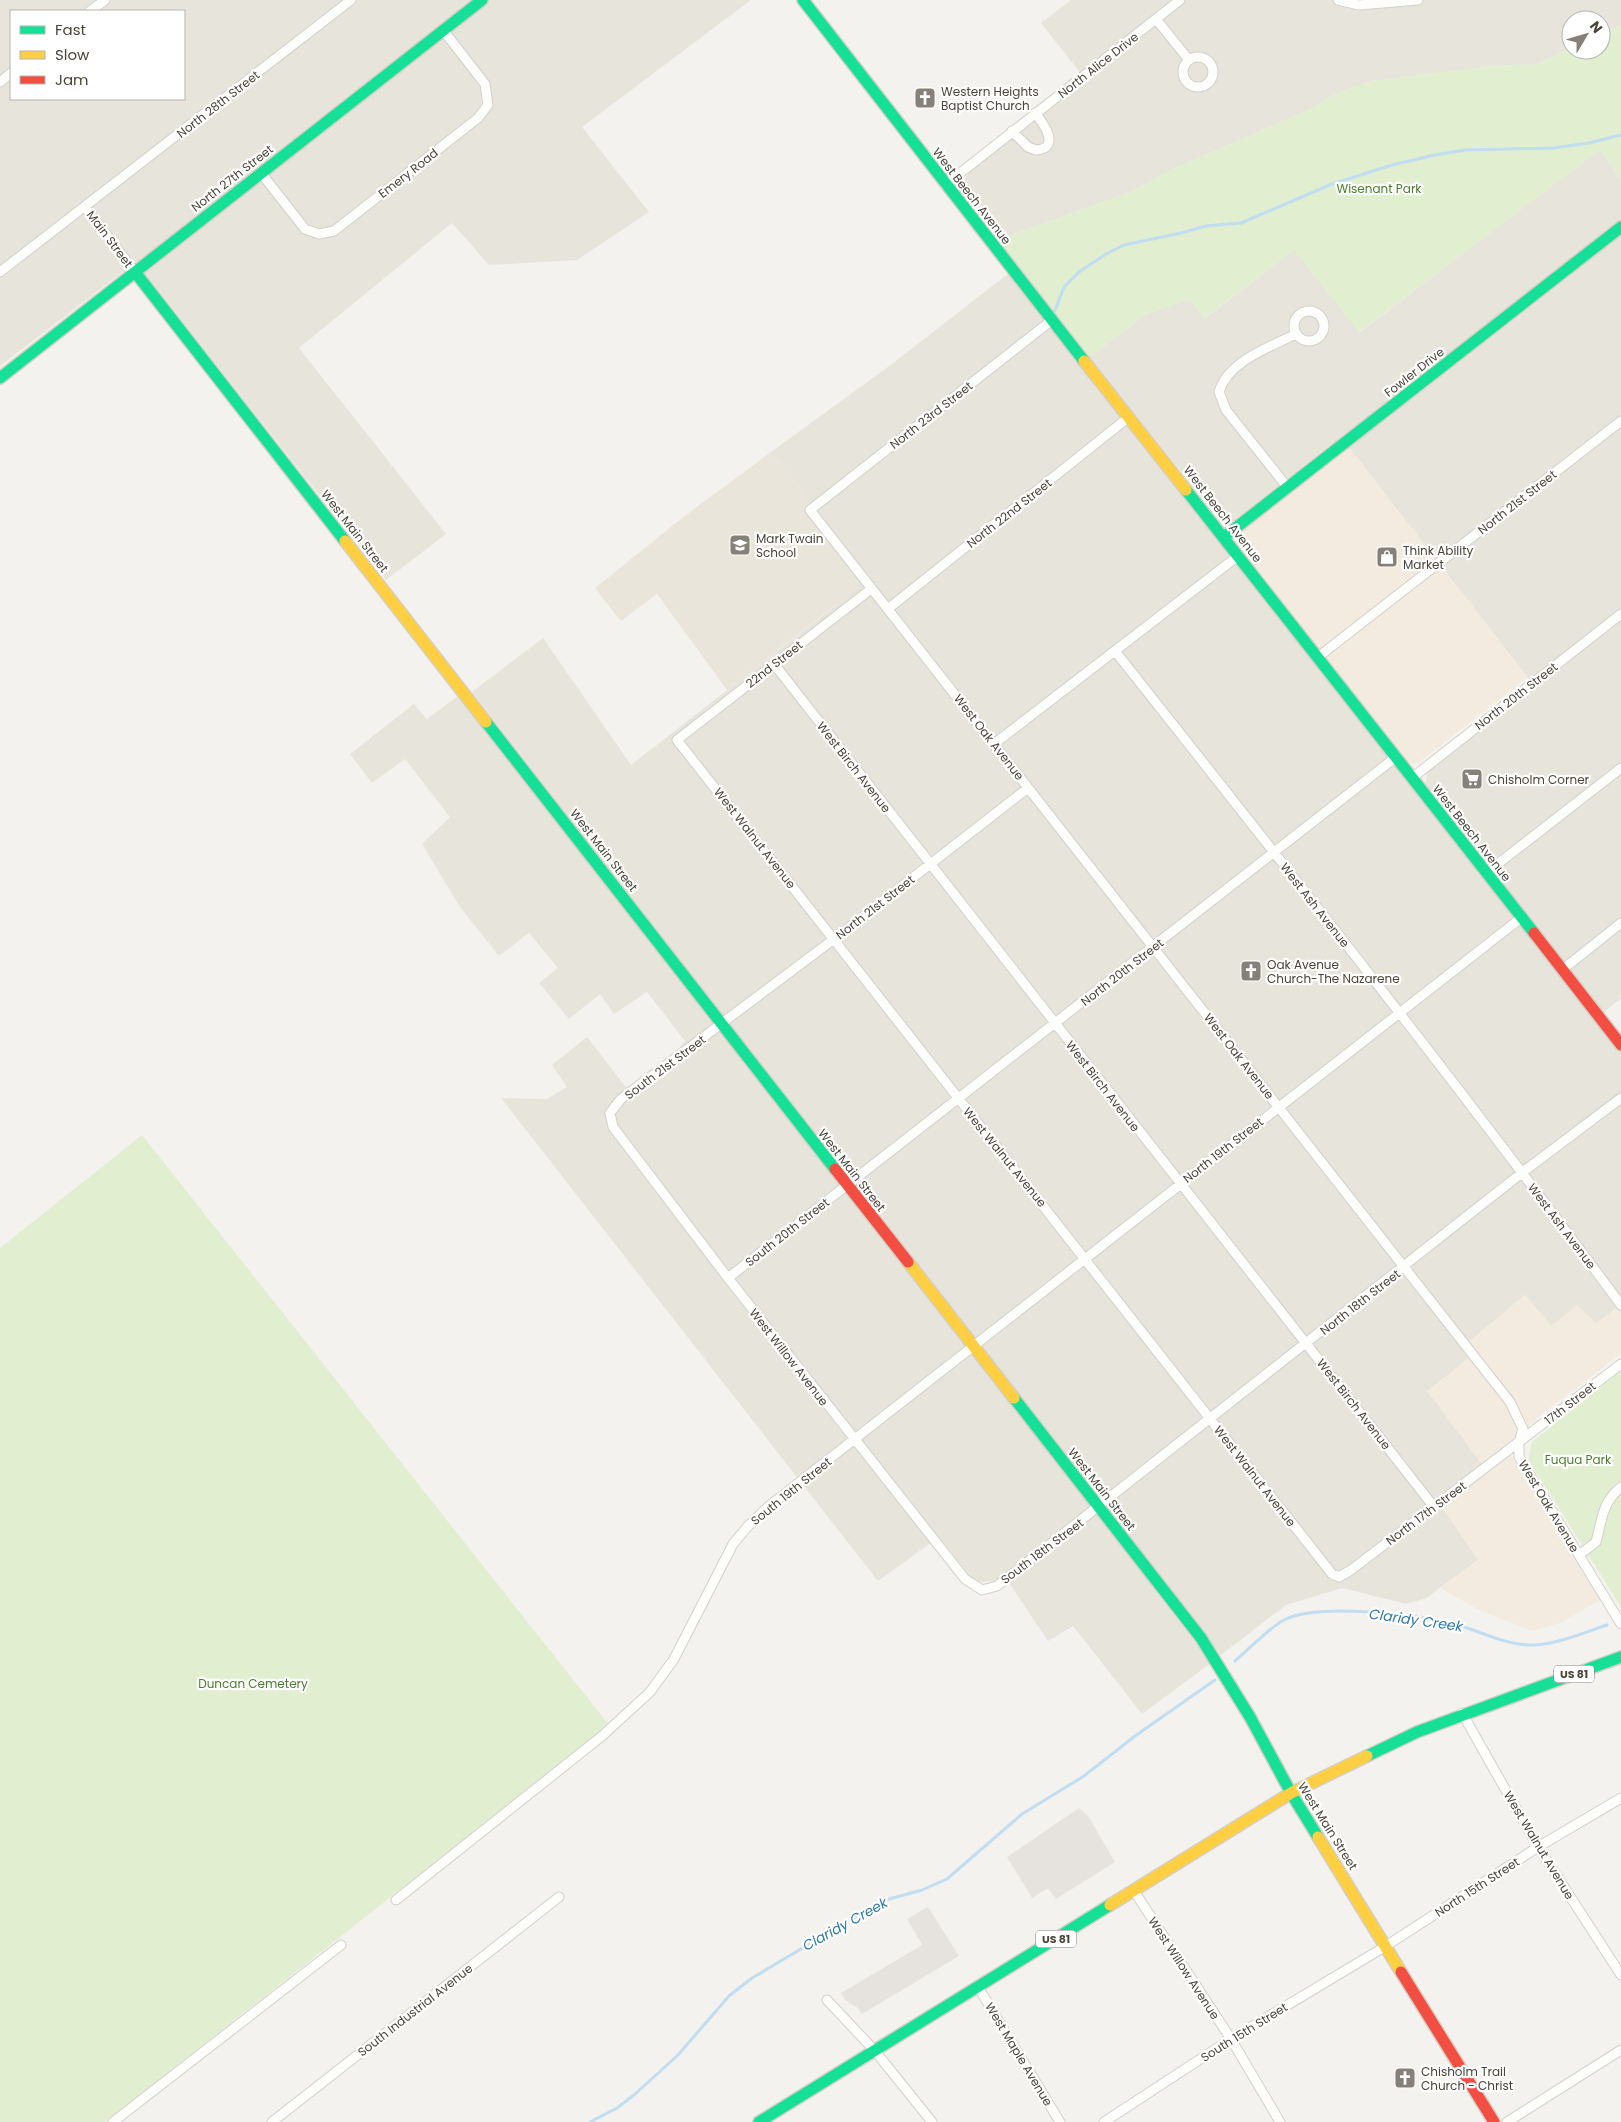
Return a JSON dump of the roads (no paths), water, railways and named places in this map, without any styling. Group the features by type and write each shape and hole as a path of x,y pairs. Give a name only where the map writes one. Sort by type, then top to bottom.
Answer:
{"street":[{"path":"91,10 105,0"},
{"name":"North 28th Street","path":"0,272 352,0"},
{"name":"North 27th Street","path":"0,378 482,0"},
{"name":"West Beech Avenue","path":"803,0 945,185 1224,537 1621,1045"},
{"name":"North Alice Drive","path":"945,185 1180,0"},
{"path":"1338,0 1359,6 1418,0"},
{"path":"1156,19 1189,60"},
{"name":"Emery Road","path":"261,173 305,229 319,234 339,227 478,118 488,105 485,84 443,30"},
{"path":"0,82 10,74"},
{"path":"1012,131 1028,147 1036,150 1046,147 1049,142 1049,136 1043,122 1035,113"},
{"name":"Main Street","path":"85,206 135,272"},
{"name":"Fowler Drive","path":"1224,537 1621,227"},
{"name":"West Main Street","path":"135,272 1201,1638 1250,1718 1291,1793 1494,2122"},
{"name":"North 23rd Street","path":"810,510 1052,320"},
{"path":"1288,488 1226,410 1219,392 1223,382 1234,370 1253,356 1296,334"},
{"name":"North 22nd Street","path":"889,608 1129,418"},
{"name":"North 21st Street","path":"1318,657 1621,421"},
{"name":"West Oak Avenue","path":"810,510 871,589 889,608 1510,1402 1523,1429 1519,1443 1519,1457 1621,1624"},
{"path":"994,744 1238,556"},
{"name":"22nd Street","path":"677,740 871,589"},
{"name":"North 20th Street","path":"1412,778 1621,614"},
{"name":"West Ash Avenue","path":"1115,651 1274,851 1523,1172 1621,1305"},
{"name":"West Birch Avenue","path":"774,664 1434,1507"},
{"name":"West Walnut Avenue","path":"677,740 1332,1574"},
{"name":"North 20th Street","path":"847,1186 1396,757"},
{"path":"1486,873 1621,768"},
{"name":"North 21st Street","path":"722,1024 1028,788"},
{"name":"North 19th Street","path":"973,1348 1398,1012 1521,918"},
{"path":"1562,970 1621,923"},
{"name":"South 21st Street","path":"610,1112 621,1099 722,1024"},
{"name":"North 18th Street","path":"1099,1508 1523,1172 1621,1098"},
{"name":"West Willow Avenue","path":"610,1112 612,1126 854,1440 965,1579 982,1590"},
{"name":"South 20th Street","path":"728,1278 847,1186"},
{"name":"South 19th Street","path":"396,1900 618,1722 650,1692 674,1659 719,1569 733,1544 748,1526 769,1506 973,1348"},
{"name":"17th Street","path":"1519,1443 1621,1364"},
{"name":"North 17th Street","path":"1332,1574 1339,1577 1351,1570 1519,1443"},
{"path":"1579,1556 1596,1542 1600,1517 1607,1501 1621,1487"},
{"name":"South 18th Street","path":"982,1590 997,1586 1099,1508"},
{"name":"US 81","path":"759,2122 1291,1793 1377,1750 1462,1714 1621,1657"},
{"name":"West Walnut Avenue","path":"1462,1714 1538,1847 1621,1975"},
{"name":"North 15th Street","path":"1386,1946 1538,1847 1621,1798"},
{"name":"West Willow Avenue","path":"1134,1891 1231,2039 1280,2122"},
{"name":"South Industrial Avenue","path":"272,2122 559,1897"},
{"path":"113,2122 341,1946"},
{"name":"South 15th Street","path":"1104,2122 1231,2039 1386,1946"},
{"name":"West Maple Avenue","path":"978,1986 1060,2122"},
{"path":"827,2000 875,2050 932,2122"},
{"path":"1507,2122 1621,2050"}],"waterway":[{"path":"1054,313 1064,287 1079,272 1106,254 1124,245 1206,226 1241,223 1332,184 1392,165 1435,155 1465,150 1553,148 1589,143 1621,135"},
{"name":"Claridy Creek","path":"1235,1661 1278,1623 1299,1615 1319,1612 1368,1612 1438,1620 1511,1643 1530,1645 1559,1641 1607,1625"},
{"name":"Claridy Creek","path":"590,2122 617,2108 634,2095 678,2055 729,1996 752,1978 882,1901 922,1890 947,1879 1022,1814 1084,1776 1135,1736 1215,1680"}],"place":[{"name":"Western Heights Baptist Church","path":"925,98"},
{"name":"Mark Twain School","path":"740,545"},
{"name":"Think Ability Market","path":"1387,557"},
{"name":"Chisholm Corner","path":"1472,779"},
{"name":"Oak Avenue Church-The Nazarene","path":"1251,971"},
{"name":"Chisholm Trail Church - Christ","path":"1405,2078"}],"park label":[{"name":"Wisenant Park","path":"1379,188"},
{"name":"Fuqua Park","path":"1578,1459"},
{"name":"Duncan Cemetery","path":"253,1683"}]}
